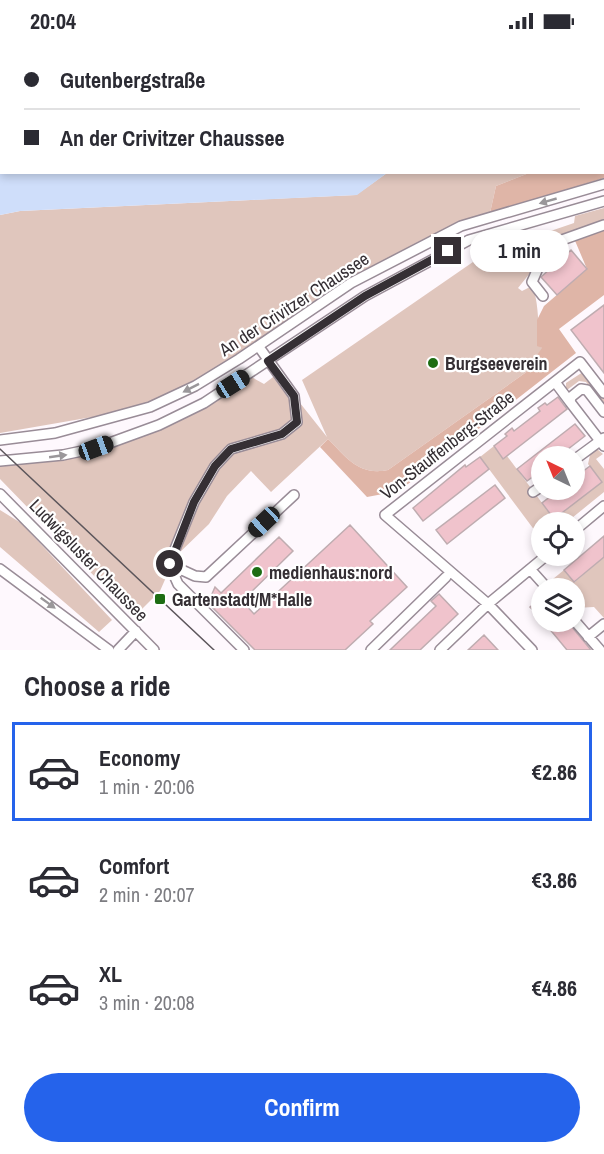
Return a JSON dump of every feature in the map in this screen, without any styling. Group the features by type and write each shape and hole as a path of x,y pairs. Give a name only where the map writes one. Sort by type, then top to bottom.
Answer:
{"street":[{"name":"An der Crivitzer Chaussee","path":"0,440 55,433 150,407 195,386 259,347 351,283 461,226 604,184"},
{"name":"An der Crivitzer Chaussee","path":"0,461 63,455 96,448 159,425 204,403 365,296 469,240 604,201"},
{"path":"543,296 532,282 548,245 604,225"},
{"path":"244,650 178,584 170,564 194,502 215,466 231,449 282,434 297,422 294,396 259,347"},
{"name":"Von-Stauffenberg-Straße","path":"532,650 488,604 385,515 580,362 604,393"},
{"path":"555,382 603,442 585,453"},
{"path":"570,402 571,397 581,389 587,390 604,412"},
{"name":"Ludwigsluster Chaussee","path":"0,494 154,650"},
{"path":"170,564 195,576 206,577 294,495"},
{"path":"585,522 604,506"},
{"path":"440,650 488,604 534,566"},
{"path":"0,569 109,650"},
{"path":"530,569 538,578"},
{"path":"371,650 446,577"},
{"path":"588,637 604,624"},
{"path":"118,650 136,631"},
{"path":"584,632 600,650"}],"shaded area":[{"path":"386,174 526,174 496,186 490,213 351,283 259,347 150,407 0,433 0,215 20,211 356,195"},
{"path":"526,174 604,174 604,178 490,213 496,186"},
{"path":"604,208 604,225 544,243 530,273 518,288 522,291 532,286 534,291 538,314 537,345 542,348 542,361 388,470 361,468 348,459 328,439 271,492 251,471 227,496 209,524 175,557 160,591 134,617 0,479 0,461 63,455 159,425 248,375 264,384 277,374 327,437 302,380 486,253 574,223 575,216"},
{"path":"604,225 604,295 559,329 576,353 399,491 367,497 320,447 328,439 348,459 361,468 388,470 542,361 537,355 542,348 537,346 537,320 544,306 587,269 573,236"},
{"path":"583,372 604,399 604,406 586,382 579,381 567,390 566,383"},
{"path":"494,446 503,458 507,456 531,488 531,500 540,500 549,512 531,512 531,526 480,457"},
{"path":"597,449 603,454 596,459 604,469 604,492 579,512 563,512 579,500 585,500 585,495 602,482 588,464 590,455"},
{"path":"0,510 21,523 112,620 99,632 0,547"},
{"path":"604,557 604,618 594,607 585,607 585,578 580,578"},
{"path":"564,570 571,578 554,578"}],"water":[{"path":"0,174 386,174 357,195 20,211 0,215"}],"building":[{"path":"571,250 587,269 557,295 541,277"},
{"path":"604,305 604,373 571,330"},
{"path":"558,397 567,409 503,459 494,446 507,436 505,434 512,428 514,431 540,411 538,408"},
{"path":"575,424 585,436 572,446 547,446"},
{"path":"480,457 489,469 423,521 413,508 465,465 466,467"},
{"path":"531,458 531,478 527,481 517,469"},
{"path":"590,466 602,482 585,495 585,470"},
{"path":"495,485 505,498 447,544 436,530"},
{"path":"546,500 579,500 563,512 549,512 542,503"},
{"path":"350,525 407,587 370,621 373,624 345,650 255,650 208,603 215,587 221,593 279,537 293,551 242,601 254,614"},
{"path":"604,536 604,557 579,578 571,578 564,570 569,566 585,566 585,552"},
{"path":"439,594 458,614 420,650 390,650 436,606 431,601"},
{"path":"552,632 576,632 591,650 567,650"},
{"path":"484,635 498,650 468,650"}],"tram line":[{"path":"0,449 214,650"}],"place":[{"name":"Burgseeverein","path":"433,363"},
{"name":"medienhaus:nord","path":"257,572"},
{"name":"Gartenstadt/M*Halle","path":"160,599"}],"route":[{"path":"170,564 194,502 215,466 231,449 282,434 297,422 294,396 268,361 365,296 448,251"}]}
